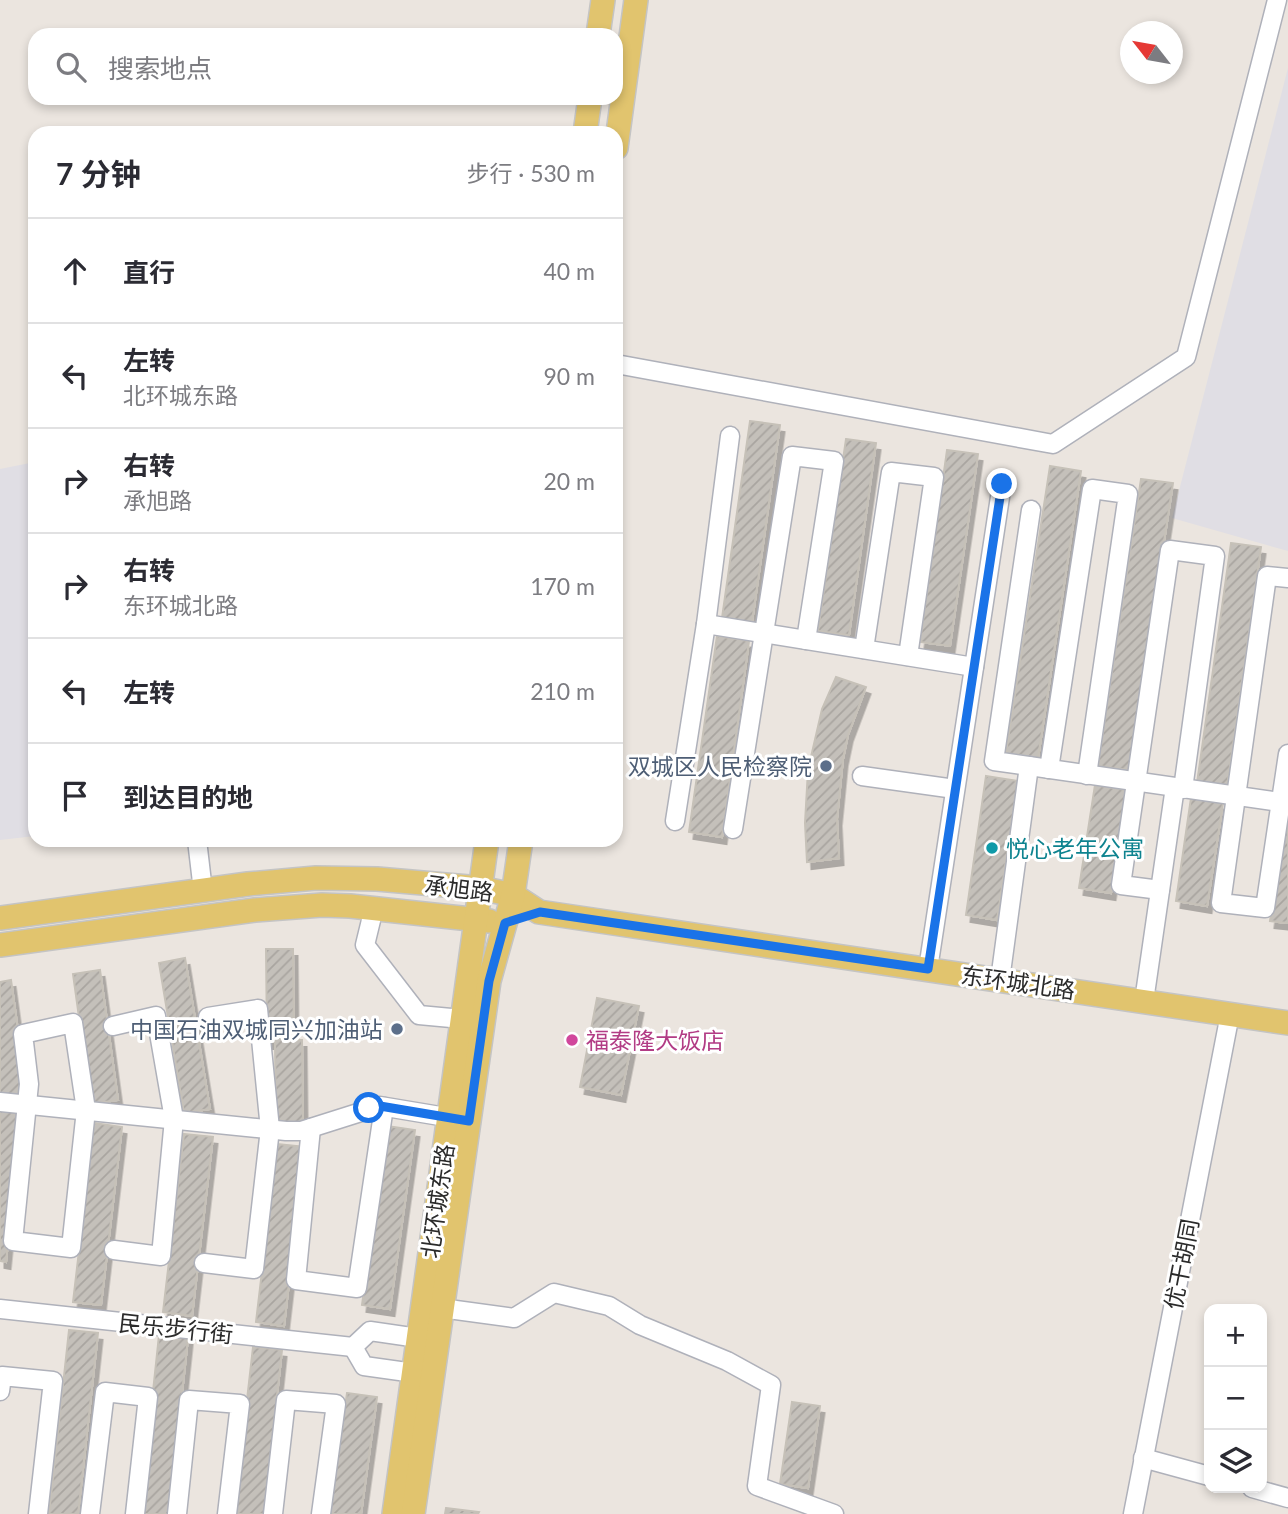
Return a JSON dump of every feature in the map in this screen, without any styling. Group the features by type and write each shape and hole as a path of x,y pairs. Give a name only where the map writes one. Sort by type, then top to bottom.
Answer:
{"main road":[{"path":"599,28 603,0"},
{"path":"623,96 636,0"},
{"path":"586,126 589,105"},
{"path":"619,126 622,105"},
{"name":"北环城东路","path":"413,1514 441,1308 459,1119 462,1019 486,847"},
{"name":"北环城东路","path":"394,1514 418,1338 459,1119 489,981 513,895 520,847"},
{"name":"承旭路","path":"0,918 316,878 377,879 480,888 513,895 540,912"},
{"name":"承旭路","path":"0,945 285,907 350,905 505,923 540,912"},
{"name":"东环城北路","path":"540,912 1288,1023"}],"street":[{"path":"623,365 1053,444 1186,357 1278,0"},
{"path":"675,821 706,624 730,436"},
{"path":"733,830 792,456 834,461 806,640"},
{"path":"864,649 891,472 934,477 908,656"},
{"path":"928,969 1002,484"},
{"path":"1049,769 1092,489 1128,494 1087,775"},
{"path":"1031,510 994,761 1280,802"},
{"path":"1144,1001 1215,556 1170,550 1121,885 1160,890"},
{"path":"1288,578 1268,576 1221,903 1265,908 1288,754"},
{"path":"706,624 974,667"},
{"path":"1000,980 1029,766"},
{"path":"862,776 955,789"},
{"path":"198,847 203,891"},
{"path":"374,908 365,945 419,1015 462,1019"},
{"path":"204,1263 254,1269 270,1129 258,1009 208,1017"},
{"name":"优干胡同","path":"1133,1514 1230,1014"},
{"path":"113,1026 156,1016 174,1119 160,1256 114,1250"},
{"path":"73,1023 86,1110 71,1248 13,1241 26,1105 29,1084 23,1034 73,1023"},
{"path":"0,1102 301,1131 369,1108 383,1107 459,1119"},
{"path":"311,1128 296,1280 357,1288 383,1107"},
{"path":"441,1308 514,1318 554,1293 609,1306 640,1325 727,1361 771,1385 757,1486 834,1514"},
{"name":"民乐步行街","path":"0,1309 353,1347"},
{"path":"414,1373 365,1366 353,1347 370,1331 418,1338"},
{"path":"0,1391 2,1376 53,1381 38,1514"},
{"path":"90,1514 104,1392 148,1397 135,1514"},
{"path":"177,1514 189,1400 240,1404 227,1514"},
{"path":"273,1514 286,1400 336,1404 321,1514"},
{"path":"1143,1458 1204,1475"},
{"path":"1267,1492 1288,1498"}],"shaded area":[{"path":"1288,68 1288,551 1172,518"},
{"path":"28,463 28,837 0,840 0,469"}],"building":[{"path":"750,421 780,425 752,622 722,618"},
{"path":"846,439 876,443 849,635 818,631"},
{"path":"947,450 978,454 950,646 920,642"},
{"path":"1050,466 1081,471 1038,758 1006,753"},
{"path":"1141,479 1173,483 1129,770 1098,766"},
{"path":"1231,543 1261,547 1227,787 1197,783"},
{"path":"717,636 749,641 722,837 689,832"},
{"name":"双城区人民检察院","path":"836,677 866,687 848,735 843,759 837,819 839,858 807,862 805,823 808,770 822,709"},
{"name":"悦心老年公寓","path":"986,776 1018,781 997,920 966,915"},
{"path":"1095,785 1126,790 1111,893 1079,888"},
{"path":"1191,798 1223,803 1207,906 1176,901"},
{"path":"1288,802 1288,923 1270,921"},
{"path":"266,949 293,949 294,1040 302,1040 303,1122 276,1123 275,1042 267,1042"},
{"path":"185,958 210,1109 184,1113 159,963"},
{"path":"100,970 118,1100 91,1104 73,974"},
{"path":"11,980 24,1074 21,1097 0,1095 0,982"},
{"path":"597,998 639,1006 621,1095 580,1087"},
{"path":"0,1111 21,1113 6,1262 0,1261"},
{"path":"94,1123 122,1127 101,1305 73,1302"},
{"path":"387,1126 415,1130 390,1309 362,1305"},
{"path":"184,1134 213,1137 192,1316 163,1312"},
{"path":"277,1144 305,1147 284,1326 256,1322"},
{"path":"69,1330 98,1333 78,1514 49,1514"},
{"path":"159,1335 188,1338 169,1514 140,1514"},
{"path":"253,1347 282,1350 264,1514 234,1514"},
{"path":"347,1393 377,1397 361,1514 330,1514"},
{"path":"792,1402 820,1406 808,1488 780,1484"},
{"path":"446,1508 479,1512 445,1514"}],"place":[{"name":"双城区人民检察院","path":"826,766"},
{"name":"悦心老年公寓","path":"992,848"},
{"name":"中国石油双城同兴加油站","path":"397,1029"},
{"name":"福泰隆大饭店","path":"572,1040"}],"route":[{"path":"369,1108 380,1106 469,1121 489,981 505,923 540,912 928,969 1002,484"}]}
